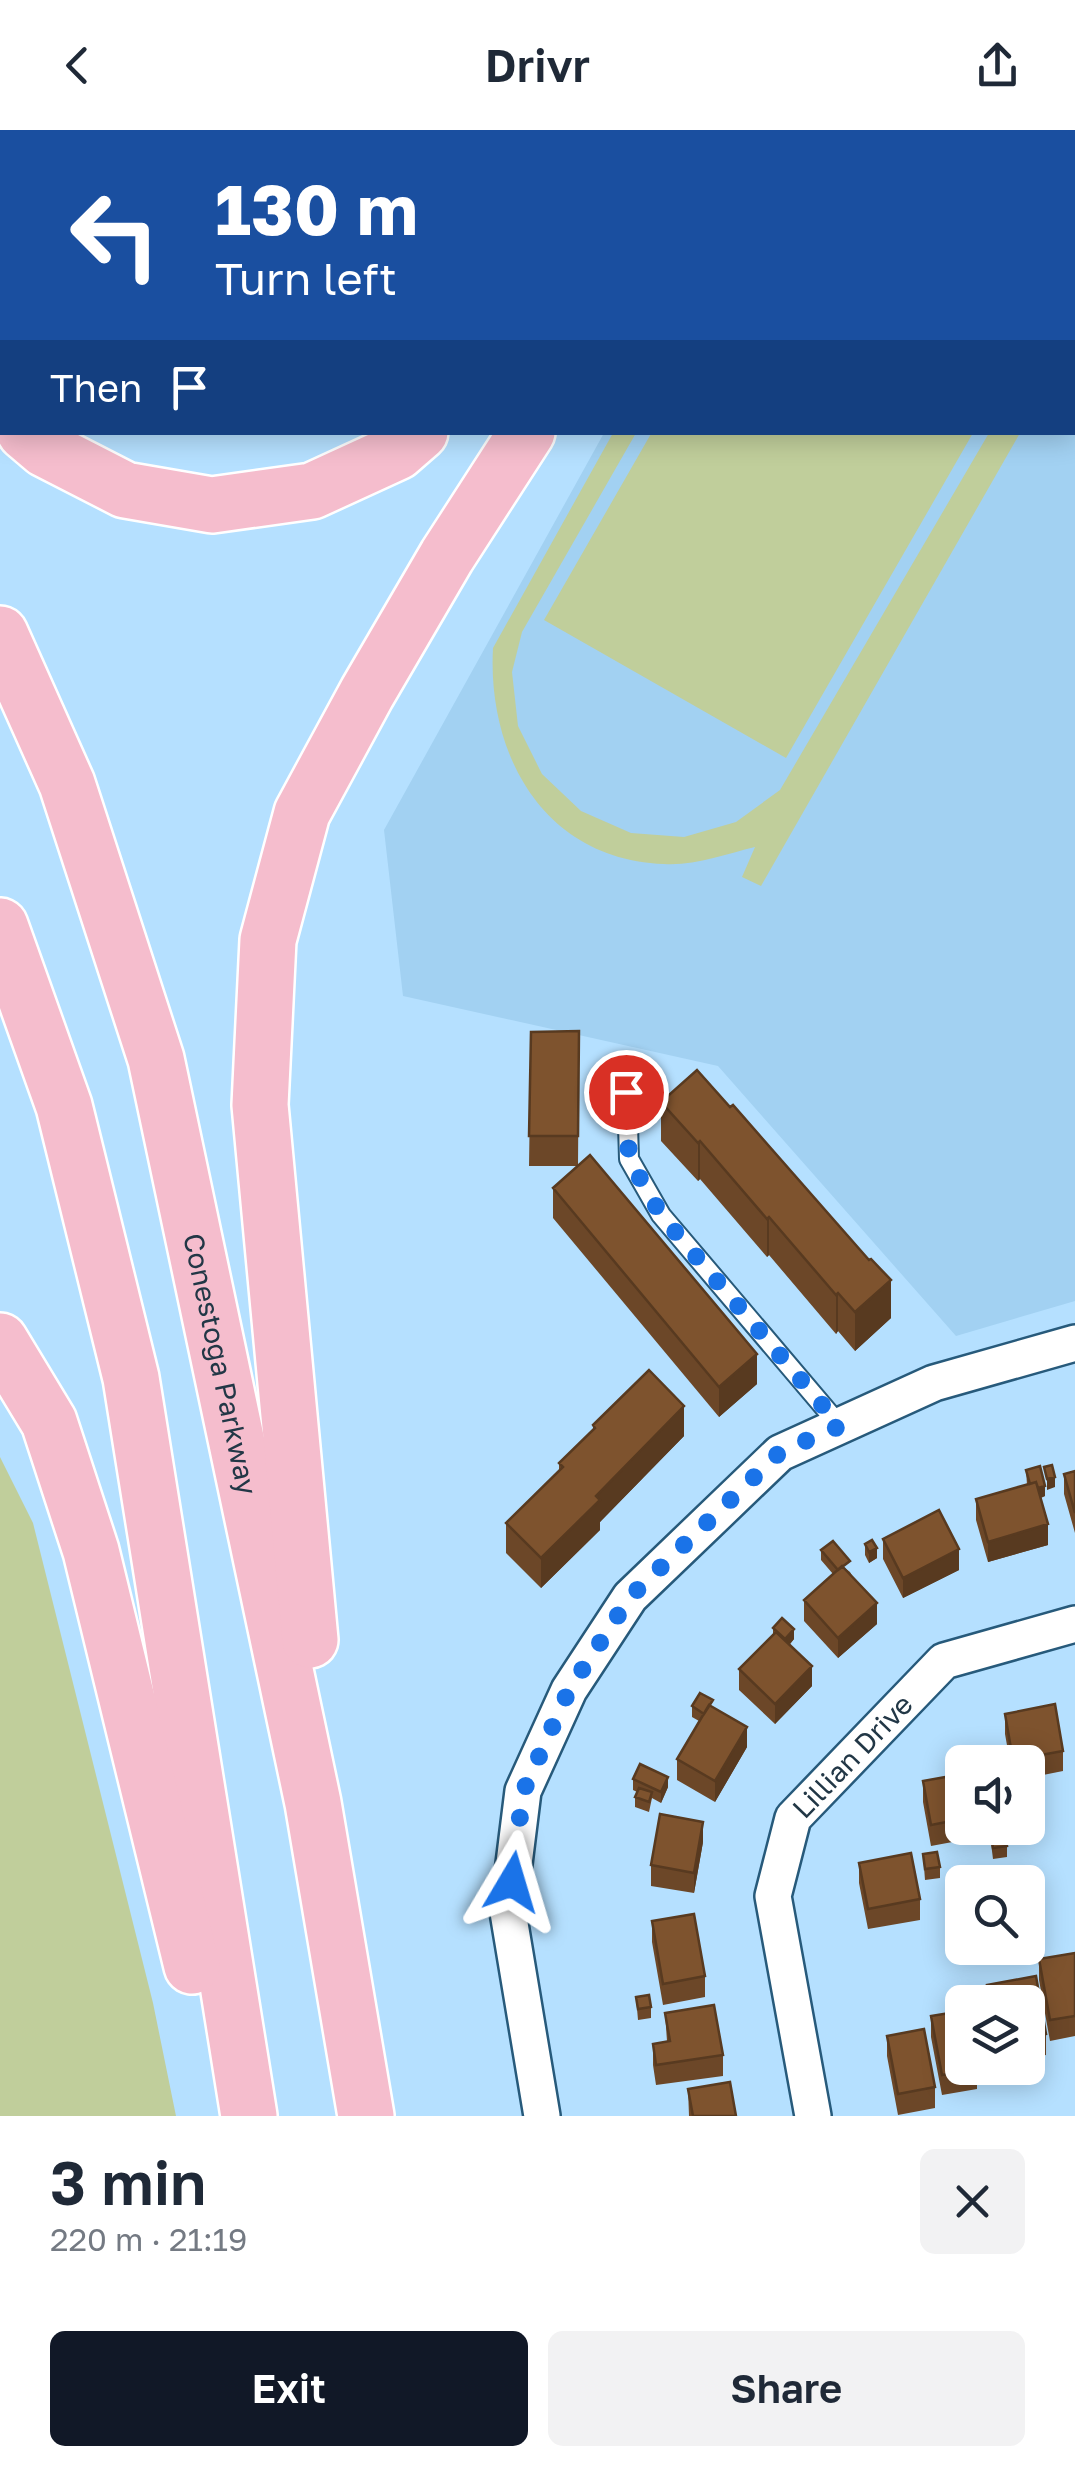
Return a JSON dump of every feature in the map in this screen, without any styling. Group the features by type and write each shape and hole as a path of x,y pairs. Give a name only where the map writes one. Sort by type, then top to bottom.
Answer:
{"highway":[{"path":"29,435 45,449 126,490 212,505 312,490 397,452 417,435"},
{"path":"313,1803 312,1655 260,1105 268,940 302,813 367,692 524,435"},
{"name":"Conestoga Parkway","path":"0,634 67,784 156,1059 313,1803 366,2116"},
{"path":"0,926 64,1106 131,1378 247,2116"},
{"path":"0,1341 49,1422 91,1552 195,1978 247,2116"}],"street":[{"path":"542,2116 508,1912 523,1792 569,1690 630,1597 780,1452 934,1383 1075,1343"},
{"name":"Lillian Drive","path":"813,2116 773,1896 793,1818 944,1661 1075,1624"}],"lane":[{"path":"626,1092 629,1159 642,1186 661,1215 840,1426"}],"shaded area":[{"path":"603,435 1075,435 1075,1301 956,1336 718,1066 403,996 384,830"}],"green space":[{"path":"612,435 635,435 522,632 512,672 518,726 542,774 581,811 631,833 684,837 736,822 780,790 988,435 1019,435 761,886 742,877 755,847 698,861 664,864 623,858 587,844 556,823 532,795 513,763 494,688 493,648"},
{"path":"650,435 972,435 786,758 544,620"},
{"path":"0,1457 33,1523 153,2003 176,2116 0,2116"}],"building":[{"path":"579,1031 578,1136 529,1136 531,1032"},
{"path":"697,1070 891,1280 855,1312 661,1102"},
{"path":"590,1155 757,1354 719,1387 553,1188"},
{"path":"649,1370 684,1406 596,1496 600,1500 541,1558 506,1523 563,1467 559,1463"},
{"path":"1052,1465 1055,1477 1047,1479 1044,1467"},
{"path":"1040,1466 1045,1486 1038,1488 1036,1482 1030,1484 1026,1470"},
{"path":"1075,1471 1075,1513 1064,1474"},
{"path":"1036,1482 1048,1524 988,1542 976,1499"},
{"path":"939,1510 959,1549 903,1578 883,1539"},
{"path":"872,1540 877,1548 869,1552 865,1544"},
{"path":"833,1541 850,1561 838,1570 821,1550"},
{"path":"842,1566 877,1603 838,1638 804,1600"},
{"path":"782,1618 794,1629 785,1639 773,1628"},
{"path":"776,1632 812,1666 775,1704 739,1669"},
{"path":"700,1693 713,1700 704,1714 692,1706"},
{"path":"1055,1704 1063,1751 1045,1754 1045,1745 1010,1745 1005,1714"},
{"path":"709,1705 747,1727 715,1781 677,1759"},
{"path":"640,1764 668,1777 661,1792 633,1779"},
{"path":"945,1777 945,1822 931,1825 923,1781"},
{"path":"639,1788 652,1792 649,1802 635,1797"},
{"path":"660,1814 703,1822 694,1873 651,1865"},
{"path":"937,1852 940,1867 925,1869 923,1854"},
{"path":"911,1853 920,1899 868,1909 859,1863"},
{"path":"694,1914 705,1976 663,1984 652,1921"},
{"path":"1075,1953 1075,2016 1050,2020 1040,1965 1045,1965 1045,1958"},
{"path":"1036,1976 1038,1985 987,1985"},
{"path":"649,1995 651,2007 638,2009 636,1997"},
{"path":"714,2005 723,2055 656,2065 653,2044 670,2041 665,2013"},
{"path":"945,2014 945,2074 942,2075 931,2016"},
{"path":"924,2029 935,2087 898,2094 887,2036"},
{"path":"730,2082 736,2116 693,2116 688,2089"}],"route":[{"path":"512,1882 523,1792 569,1690 630,1597 780,1452 840,1426 661,1215 642,1186 629,1159 626,1092"}]}
